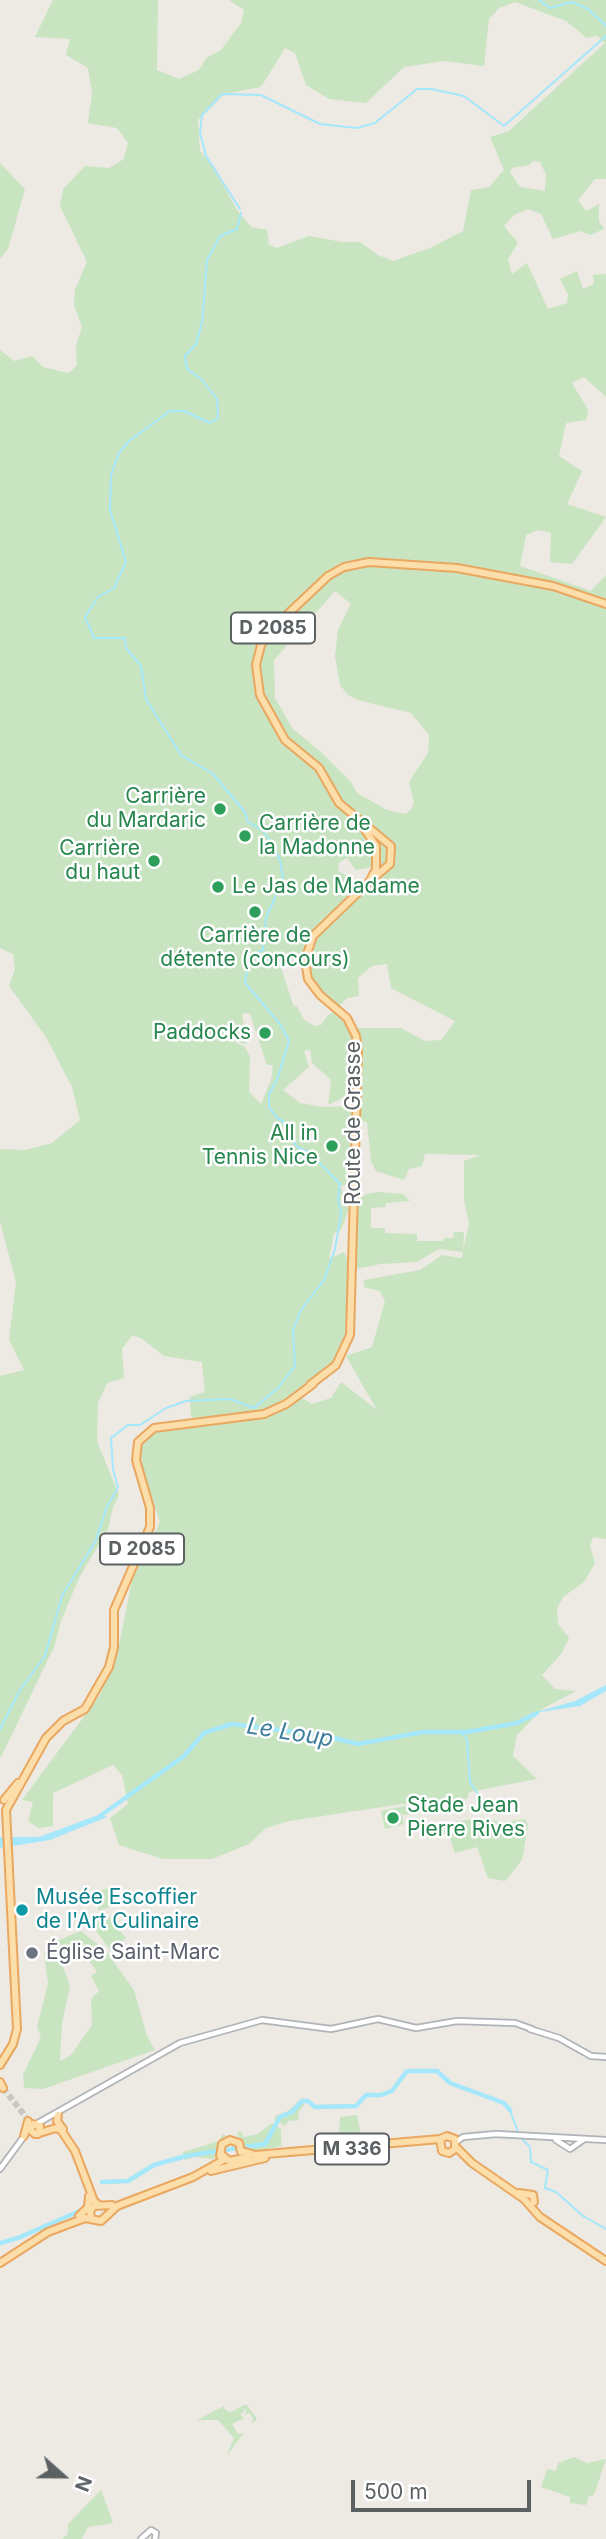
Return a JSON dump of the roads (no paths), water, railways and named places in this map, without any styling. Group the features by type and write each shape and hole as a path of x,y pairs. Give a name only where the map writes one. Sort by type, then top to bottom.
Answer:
{"main road":[{"name":"D 2085","path":"369,882 377,863 376,846 339,803 319,768 285,740 263,703 256,678 258,655 271,630 338,570 369,562 443,566 553,586 606,604"},
{"name":"D 2085","path":"354,818 385,839 392,849 389,866 369,882"},
{"name":"Route de Grasse","path":"3,1807 54,1728 85,1709 113,1657 114,1610 150,1527 150,1508 136,1454 141,1438 149,1430 162,1426 249,1417 282,1406 340,1360 350,1335 358,1050 350,1023 312,985 305,960 316,932 369,882"},
{"name":"D 2085","path":"0,2065 13,2044 17,2029 6,1820 3,1807"},
{"path":"0,2169 33,2126 180,2043 262,2020 331,2029 366,2020 386,2019 410,2028 453,2021 495,2023 533,2029 559,2038 583,2052 606,2057"},
{"path":"15,2148 33,2126 58,2115 79,2100"},
{"path":"58,2115 56,2120 77,2155 95,2209 100,2221 106,2214 95,2209"},
{"path":"33,2126 49,2130 59,2129 64,2134"},
{"path":"554,2137 561,2131"},
{"path":"455,2142 496,2134 554,2137 565,2141 606,2140"},
{"path":"472,2163 455,2142 445,2136 440,2143 444,2153 451,2153 472,2163 509,2191 528,2200 546,2221 563,2234 606,2260"},
{"path":"223,2156 222,2144 230,2140 238,2142 240,2154"},
{"name":"M 336","path":"240,2154 255,2155 388,2141 440,2143"},
{"path":"565,2141 570,2149 575,2141"},
{"path":"451,2153 455,2142"},
{"name":"M 336","path":"106,2214 117,2206 193,2177 267,2157 440,2143"},
{"path":"73,2147 91,2196 87,2209 79,2216"},
{"path":"223,2156 234,2161 240,2154"},
{"path":"240,2154 267,2157"},
{"path":"193,2177 223,2156"},
{"path":"0,2261 36,2234 95,2209 197,2172 223,2156"},
{"path":"91,2196 103,2203 122,2200"},
{"path":"0,2261 48,2232 95,2209"},
{"path":"144,2538 152,2530 156,2538"}],"water":[{"path":"606,1685 606,1691 580,1706 533,1713 575,1701"},
{"path":"101,1814 107,1817 50,1840 0,1848 0,1837 39,1837"}],"waterway":[{"path":"539,0 550,8 572,2 588,9 606,26"},
{"path":"240,209 206,156 200,133 202,115 222,94 261,95 320,124 357,128 375,123 417,89 431,89 464,96 504,126 606,36"},
{"path":"0,1729 20,1690 45,1656 62,1596 96,1540 106,1509 118,1487 113,1469 111,1438 128,1425 140,1425 166,1408 186,1401 230,1399 254,1408 278,1388 295,1366 293,1330 301,1310 324,1280 335,1249 341,1213 338,1199 340,1184 310,1153 297,1147 283,1121 277,1118 269,1107 269,1094 277,1080 289,1041 280,1024 245,983 249,956 263,950 266,918 283,879 280,860 270,840 262,830 248,822 245,812 213,774 181,755 146,699 141,666 126,648 125,638 94,638 85,617 98,597 114,588 126,562 110,510 111,475 119,453 129,441 170,411 184,411 210,423 218,418 217,399 201,379 187,369 185,356 196,344 202,323 207,260 220,236 237,229 241,213"},
{"name":"Le Loup","path":"100,1816 184,1756 204,1733 232,1724 321,1735 358,1744 423,1732 467,1732 517,1723 537,1713"},
{"path":"460,1732 467,1739 470,1782 484,1803"},
{"path":"102,2182 128,2181 154,2165 186,2156 265,2144 280,2117 292,2112 302,2101 308,2101 315,2107 356,2106 366,2095 381,2095 392,2091 406,2072 410,2071 437,2071 450,2083 504,2103 510,2110"},
{"path":"510,2110 518,2132"},
{"path":"521,2138 530,2147 531,2162 548,2170 545,2188 556,2192 583,2216 606,2229"},
{"path":"0,2243 82,2210"}],"tunnel":[{"path":"3,2088 26,2117"}],"place":[{"name":"Carrière du Mardaric","path":"220,809"},
{"name":"Carrière de la Madonne","path":"245,836"},
{"name":"Carrière du haut","path":"154,861"},
{"name":"Le Jas de Madame","path":"218,887"},
{"name":"Carrière de détente (concours)","path":"255,912"},
{"name":"Paddocks","path":"265,1033"},
{"name":"All in Tennis Nice","path":"332,1146"},
{"name":"Stade Jean Pierre Rives","path":"393,1818"},
{"name":"Musée Escoffier de l'Art Culinaire","path":"22,1910"},
{"name":"Église Saint-Marc","path":"32,1953"}]}
